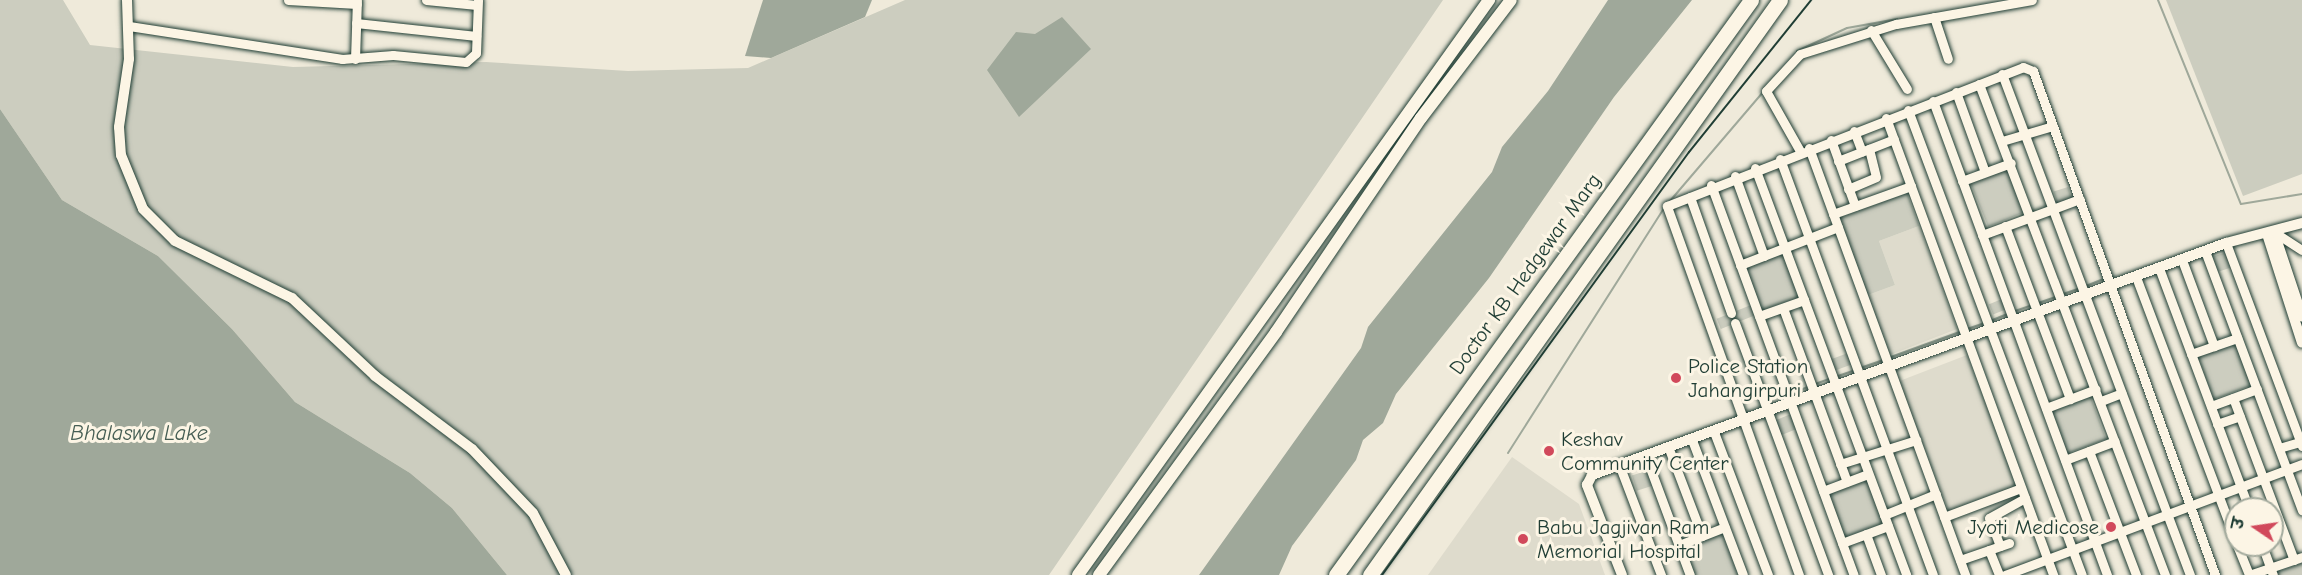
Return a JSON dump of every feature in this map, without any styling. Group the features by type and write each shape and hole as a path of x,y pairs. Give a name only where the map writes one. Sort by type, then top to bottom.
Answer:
{"highway":[{"name":"Doctor KB Hedgewar Marg","path":"1336,575 1751,0"},
{"path":"1370,575 1780,0"}],"main road":[{"path":"1078,575 1489,0"},
{"path":"1100,575 1276,332 1421,118 1511,0"}],"street":[{"path":"127,0 129,26 121,155 143,209 156,227 310,312 352,357 500,477 544,529 566,575"},
{"path":"288,0 357,2 355,59"},
{"path":"129,26 355,59 393,55 471,61 477,36 478,3 426,0"},
{"path":"1965,575 1833,214 1804,149 1767,95 1767,88 1812,46 1871,30 2032,0"},
{"path":"1934,17 1948,59"},
{"path":"356,23 477,36"},
{"path":"1871,30 1907,89"},
{"path":"1799,575 1667,210 1711,185 2023,67 2033,70 2215,575"},
{"path":"2002,74 2190,575"},
{"path":"1979,84 2065,303 2165,575"},
{"path":"1956,92 1985,172"},
{"path":"1933,101 2107,575"},
{"path":"1908,110 2082,575"},
{"path":"1886,118 2053,575"},
{"path":"2002,141 2053,126"},
{"path":"1848,189 1876,177 1854,131"},
{"path":"1838,161 1894,139"},
{"path":"1831,140 1855,206"},
{"path":"1780,159 1933,575"},
{"path":"1962,181 2011,163"},
{"path":"1755,168 1906,575"},
{"path":"1735,176 1764,256"},
{"path":"1711,185 1854,575"},
{"path":"1833,214 1911,186"},
{"path":"1690,197 1731,313"},
{"path":"1982,235 2080,199"},
{"path":"1622,575 1587,485 1592,475 1743,422 2226,243 2302,223"},
{"path":"2005,226 2070,399"},
{"path":"1740,265 1838,227"},
{"path":"2270,233 2302,250"},
{"path":"2270,233 2302,316"},
{"path":"2270,233 2302,343"},
{"path":"2226,243 2301,444 2279,448"},
{"path":"2205,251 2302,510"},
{"path":"2182,260 2214,346"},
{"path":"2159,268 2245,497"},
{"path":"2136,277 2224,508"},
{"path":"1759,316 1804,300"},
{"path":"1783,308 1847,482"},
{"path":"1735,323 1828,575"},
{"path":"2191,354 2237,338"},
{"path":"2046,408 2096,389"},
{"path":"2211,406 2257,389"},
{"path":"2101,401 2122,393"},
{"path":"2233,398 2298,558 2272,571 2249,575 2242,557"},
{"path":"2217,424 2240,416"},
{"path":"1714,432 1768,575"},
{"path":"1692,440 1743,575"},
{"path":"1840,464 1916,440"},
{"path":"2065,460 2115,441"},
{"path":"1669,449 1702,536"},
{"path":"2089,451 2136,575"},
{"path":"1646,457 1690,575"},
{"path":"2005,575 2020,572 2095,541 2302,464"},
{"path":"1620,467 1661,575"},
{"path":"1823,491 1868,474"},
{"path":"1944,517 2021,488"},
{"path":"1884,515 1936,494"},
{"path":"1960,560 2005,544 1991,515 2025,498"},
{"path":"1842,543 1888,526"},
{"path":"1679,545 1725,528"},
{"path":"1866,534 1881,575"},
{"path":"1989,550 1999,575"}],"shaded area":[{"path":"0,0 63,0 90,45 293,67 486,62 628,71 748,68 905,0 1443,0 1049,575 507,575 452,508 410,473 295,402 232,329 158,256 62,200 0,109"},
{"path":"2166,0 2302,0 2302,174 2243,196"},
{"path":"2008,169 2025,212 1988,227 1971,184"},
{"path":"2068,187 2072,200 2058,205 2054,191"},
{"path":"1907,193 1919,226 1879,241 1895,285 1868,295 1839,218"},
{"path":"1919,226 1957,329 1890,355 1868,295 1895,285 1879,241"},
{"path":"2227,252 2232,267 2217,272 2212,257"},
{"path":"1783,253 1799,297 1761,311 1745,267"},
{"path":"2002,299 2006,309 1993,314 1989,304"},
{"path":"1751,305 1755,315 1721,329 1717,319"},
{"path":"2236,341 2252,385 2214,399 2197,355"},
{"path":"1848,353 1852,364 1835,370 1831,359"},
{"path":"1967,355 2017,486 1949,512 1899,381"},
{"path":"2090,395 2106,439 2068,453 2051,409"},
{"path":"1791,414 1797,429 1781,435 1775,420"},
{"name":"Babu Jagjivan Ram Memorial Hospital","path":"1512,457 1579,504 1605,575 1428,575"},
{"path":"1649,470 1654,485 1637,491 1632,476"},
{"path":"1867,479 1883,523 1845,537 1828,493"},
{"path":"1722,533 1738,575 1695,575 1685,547"},
{"path":"2302,563 2302,575 2278,575 2277,572"}],"water":[{"path":"763,0 872,0 865,17 771,58 745,56"},
{"path":"1608,0 1692,0 1614,97 1489,278 1396,394 1383,423 1363,440 1356,460 1292,546 1279,575 1199,575 1361,348 1368,327 1492,172 1502,147 1548,91"},
{"path":"1062,17 1091,49 1019,117 987,70 1016,32 1035,34"},
{"name":"Bhalaswa Lake","path":"0,109 62,200 158,256 232,329 295,402 410,473 452,508 507,575 0,575"}],"waterway":[{"path":"2158,0 2241,204 2302,194"},
{"path":"1797,51 1847,28 1897,19"},
{"path":"1670,201 1763,92"},
{"path":"1508,453 1664,208"},
{"path":"2086,286 2106,278"},
{"path":"2063,294 2080,288"},
{"path":"2038,303 2058,296"},
{"path":"2012,312 2032,305"},
{"path":"1990,321 2007,314"},
{"path":"1967,329 1984,323"},
{"path":"1888,358 1962,331"},
{"path":"1860,368 1883,360"},
{"path":"1835,377 1855,370"},
{"path":"1815,384 1829,379"},
{"path":"1798,391 1810,386"}],"railway":[{"path":"1382,575 1689,152 1811,0"}],"place":[{"name":"Police Station Jahangirpuri","path":"1676,378"},
{"name":"Keshav Community Center","path":"1549,451"},
{"name":"Jyoti Medicose","path":"2111,527"},
{"name":"Babu Jagjivan Ram Memorial Hospital","path":"1523,539"}]}
